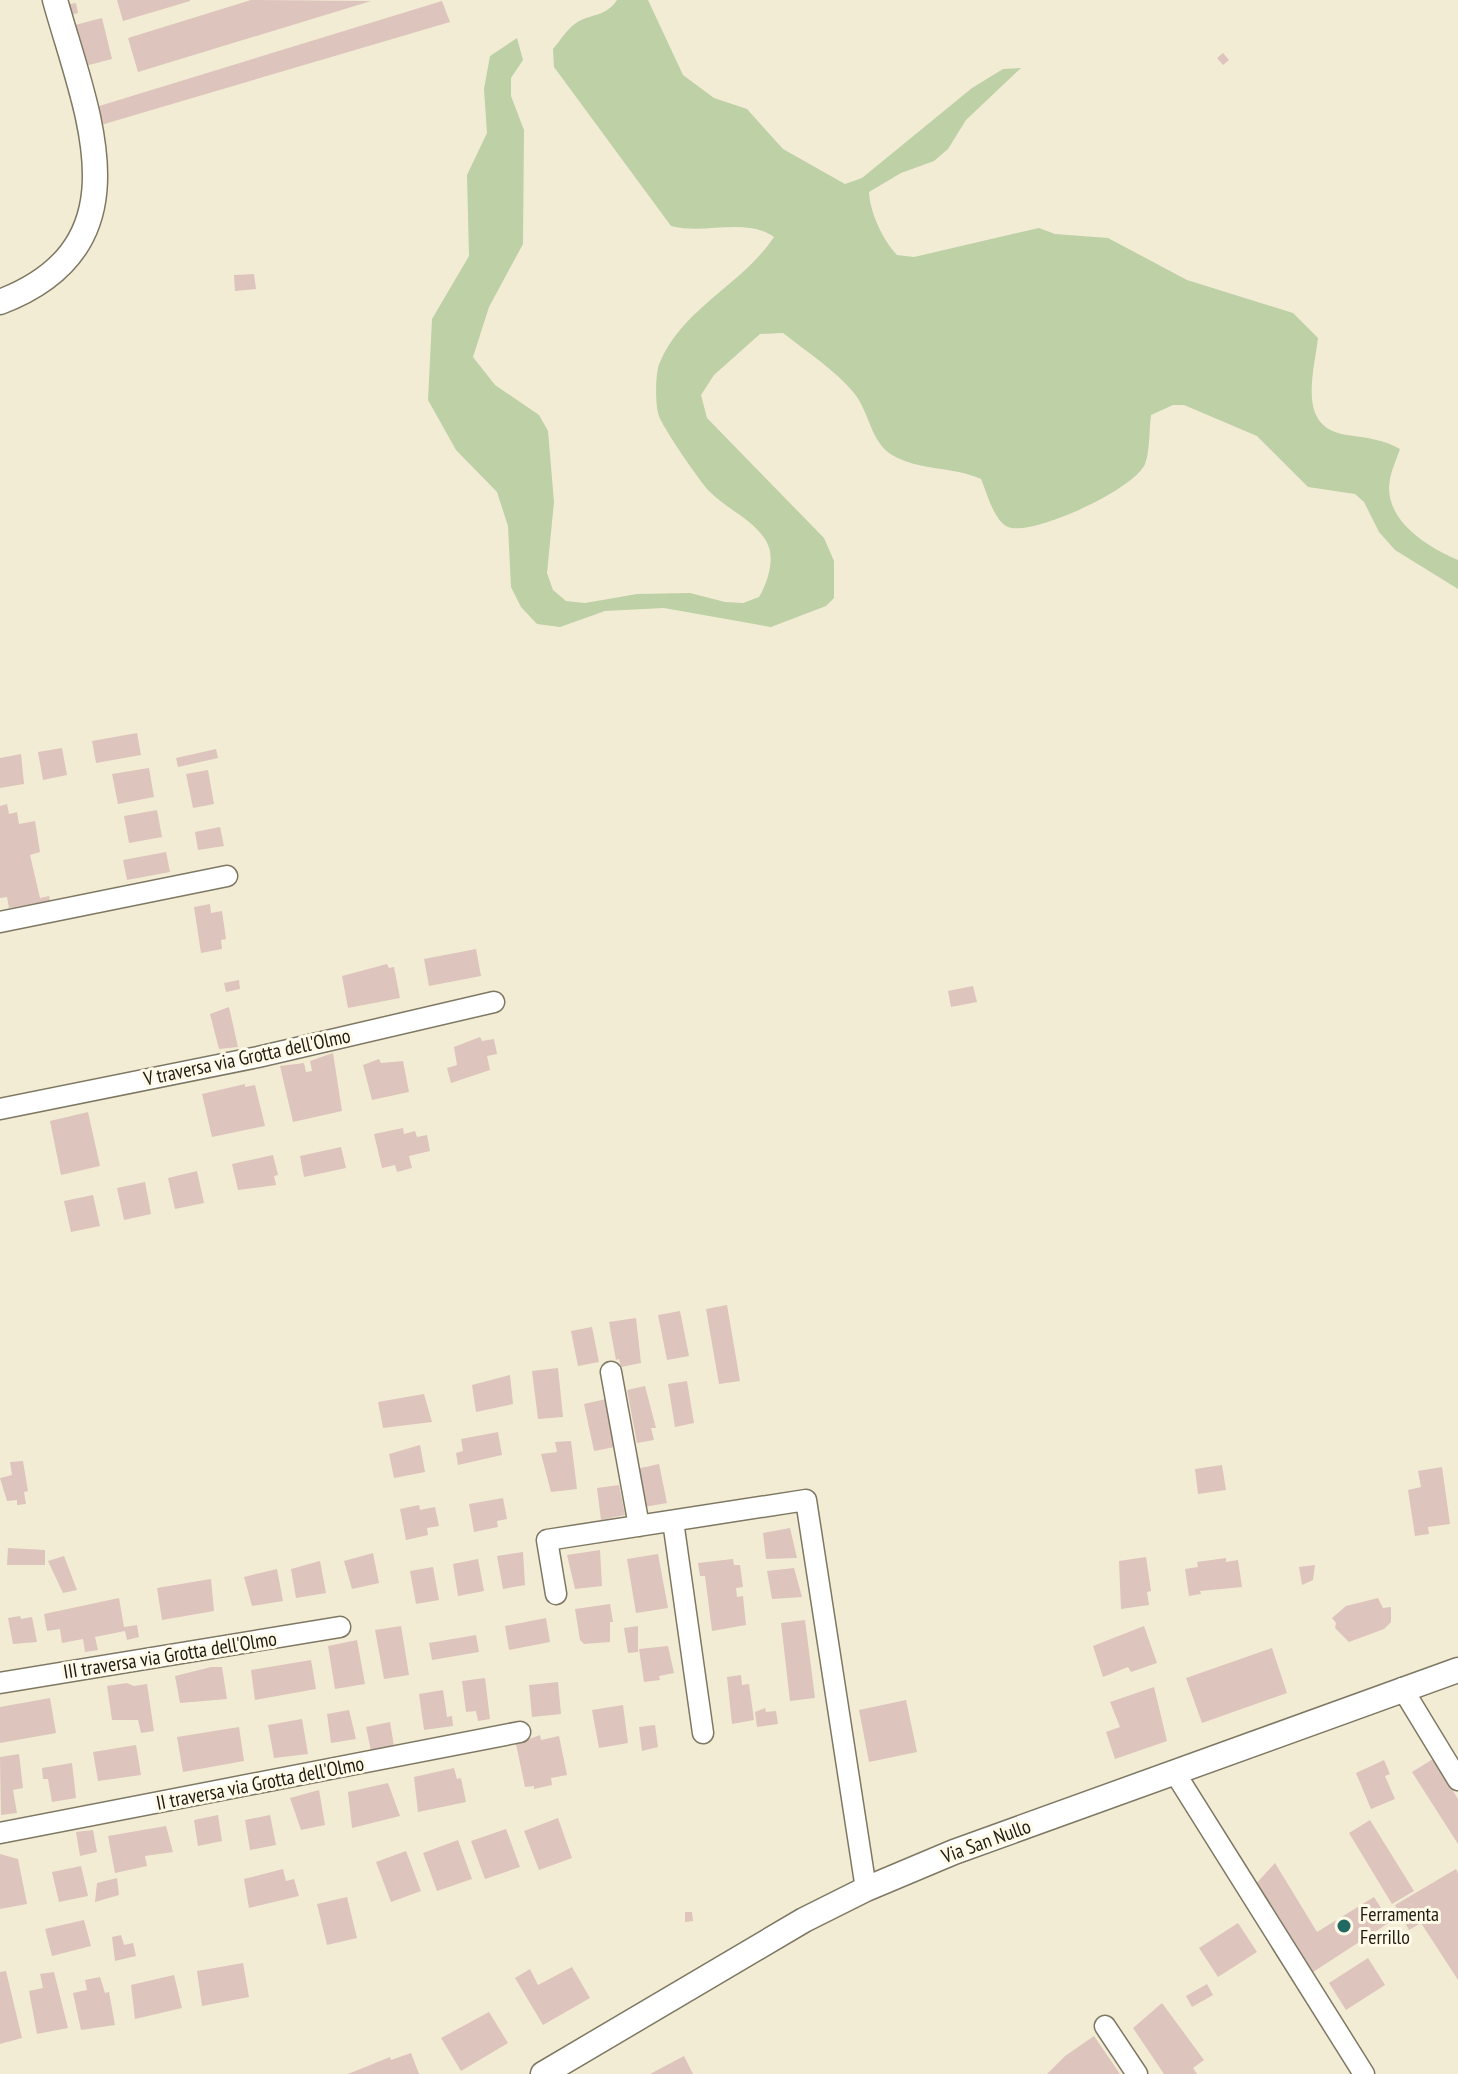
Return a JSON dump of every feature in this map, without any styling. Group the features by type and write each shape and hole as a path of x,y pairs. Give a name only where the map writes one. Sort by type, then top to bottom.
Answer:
{"street":[{"path":"0,302 30,289 57,268 84,230 98,182 94,144 55,0"},
{"path":"0,922 227,876"},
{"name":"V traversa via Grotta dell'Olmo","path":"0,1109 258,1057 494,1002"},
{"path":"611,1372 639,1526"},
{"path":"556,1594 547,1540 806,1500 866,1889"},
{"path":"673,1521 703,1733"},
{"name":"III traversa via Grotta dell'Olmo","path":"0,1683 340,1627"},
{"name":"Via San Nullo","path":"543,2074 567,2068 804,1920 866,1889 954,1852 1458,1670"},
{"path":"1402,1688 1458,1780"},
{"name":"II traversa via Grotta dell'Olmo","path":"0,1833 520,1732"},
{"path":"1175,1773 1364,2074"},
{"path":"1105,2026 1137,2074"}],"green space":[{"path":"617,0 648,0 683,75 714,98 747,109 783,149 845,184 862,178 972,88 1003,69 1021,68 966,120 948,149 934,161 901,173 869,192 882,234 897,255 914,257 1039,228 1055,234 1108,238 1187,280 1293,313 1318,338 1312,397 1320,422 1331,430 1381,441 1400,449 1390,479 1389,493 1393,507 1409,530 1458,560 1458,589 1395,550 1379,532 1364,502 1355,494 1308,487 1257,436 1184,405 1173,405 1151,415 1145,464 1123,486 1059,518 1038,525 1008,527 995,513 981,479 913,464 885,449 854,393 830,369 783,333 760,334 714,375 701,395 707,418 824,538 834,561 834,598 826,606 771,627 664,608 605,611 560,627 537,624 521,607 511,587 508,526 497,492 456,450 428,400 432,319 469,256 467,175 487,133 484,89 490,56 517,38 523,60 511,78 511,96 524,130 523,244 489,307 473,357 495,385 539,415 548,431 554,502 547,573 553,590 566,601 585,603 637,594 690,593 743,603 759,597 770,565 770,551 763,537 710,492 675,443 659,416 656,389 660,362 684,326 746,269 774,237 751,228 671,226 554,67 553,49 570,28 608,9"}],"building":[{"path":"117,0 190,0 190,1 123,21"},
{"path":"251,0 371,1 138,72 128,38"},
{"path":"442,1 450,22 101,125 96,107"},
{"path":"76,3 78,13 71,15 69,4"},
{"path":"102,18 112,59 85,66 75,25"},
{"path":"1223,53 1229,60 1223,65 1217,58"},
{"path":"254,274 256,289 235,291 234,275"},
{"path":"137,733 141,755 96,763 92,741"},
{"path":"62,748 67,775 43,780 38,752"},
{"path":"216,749 218,758 178,767 176,758"},
{"path":"21,754 24,784 0,788 0,758"},
{"path":"149,768 154,797 118,804 112,774"},
{"path":"208,770 214,804 193,808 186,774"},
{"path":"7,804 9,814 17,812 19,824 35,821 40,852 30,855 40,898 49,896 51,906 43,907 42,902 9,908 7,897 0,898 0,806"},
{"path":"157,810 162,837 129,843 124,816"},
{"path":"220,827 224,846 198,850 195,832"},
{"path":"166,852 170,872 127,880 123,860"},
{"path":"210,904 211,913 222,911 226,939 221,940 222,949 201,953 194,907"},
{"path":"476,949 481,976 429,986 424,959"},
{"path":"387,964 389,968 394,967 400,998 348,1008 342,976"},
{"path":"239,980 240,989 226,992 224,983"},
{"path":"973,986 977,1002 951,1007 948,991"},
{"path":"229,1007 238,1047 219,1049 210,1014"},
{"path":"480,1037 482,1041 494,1039 497,1054 487,1056 490,1070 451,1083 447,1068 457,1065 454,1047"},
{"path":"333,1053 342,1111 293,1122 280,1066 304,1063 306,1072 312,1071 310,1061"},
{"path":"379,1059 381,1063 403,1061 409,1092 372,1100 363,1065"},
{"path":"245,1084 245,1087 255,1085 265,1126 212,1137 202,1094"},
{"path":"88,1112 100,1166 61,1175 50,1121"},
{"path":"403,1128 404,1134 415,1131 417,1137 427,1135 430,1151 409,1156 412,1168 397,1172 395,1165 382,1168 374,1134"},
{"path":"341,1147 346,1168 304,1177 300,1156"},
{"path":"273,1155 278,1175 274,1176 276,1185 238,1190 232,1164"},
{"path":"197,1171 204,1203 175,1209 168,1178"},
{"path":"145,1182 151,1214 124,1220 117,1188"},
{"path":"93,1195 100,1226 71,1232 64,1201"},
{"path":"727,1305 740,1381 719,1384 706,1309"},
{"path":"680,1311 689,1356 667,1360 658,1315"},
{"path":"636,1318 641,1363 621,1367 619,1359 616,1360 609,1322"},
{"path":"592,1327 599,1362 578,1366 571,1331"},
{"path":"558,1368 563,1417 538,1419 532,1371"},
{"path":"510,1375 513,1404 476,1412 472,1385"},
{"path":"687,1381 694,1423 675,1427 668,1384"},
{"path":"645,1386 656,1428 651,1428 654,1440 637,1443 627,1390"},
{"path":"424,1394 432,1422 383,1428 378,1402"},
{"path":"606,1399 615,1447 594,1451 584,1404"},
{"path":"498,1432 502,1455 458,1465 456,1453 463,1451 461,1439"},
{"path":"571,1441 577,1489 551,1492 541,1454 557,1452 555,1442"},
{"path":"420,1445 425,1472 394,1478 389,1454"},
{"path":"23,1461 28,1491 24,1492 26,1504 17,1505 17,1500 7,1501 0,1478 12,1475 10,1462"},
{"path":"659,1464 667,1503 644,1507 636,1469"},
{"path":"1222,1465 1226,1490 1198,1494 1195,1469"},
{"path":"1442,1467 1450,1524 1428,1527 1429,1534 1415,1536 1408,1490 1421,1487 1418,1471"},
{"path":"619,1485 625,1515 601,1520 597,1488"},
{"path":"503,1498 507,1519 497,1521 498,1527 474,1532 469,1504"},
{"path":"419,1505 420,1510 435,1507 439,1526 427,1528 428,1535 406,1540 400,1509"},
{"path":"790,1528 797,1558 766,1559 763,1533"},
{"path":"8,1548 45,1550 45,1565 7,1565"},
{"path":"600,1550 602,1586 575,1589 567,1555"},
{"path":"523,1552 525,1585 503,1589 497,1556"},
{"path":"373,1553 379,1583 352,1589 344,1561"},
{"path":"658,1554 668,1608 636,1613 627,1559"},
{"path":"64,1556 77,1590 63,1593 48,1561"},
{"path":"1146,1557 1151,1591 1147,1592 1149,1605 1121,1609 1119,1561"},
{"path":"1226,1558 1226,1562 1238,1560 1242,1587 1200,1591 1201,1594 1189,1596 1185,1569 1198,1567 1197,1562"},
{"path":"478,1559 484,1591 458,1596 453,1564"},
{"path":"733,1559 734,1565 740,1565 743,1587 736,1588 737,1597 743,1596 746,1625 712,1631 705,1576 700,1576 698,1563"},
{"path":"320,1561 326,1593 296,1598 291,1569"},
{"path":"1315,1565 1313,1580 1302,1585 1299,1567"},
{"path":"433,1567 439,1600 416,1604 410,1571"},
{"path":"794,1568 802,1597 772,1599 767,1571"},
{"path":"277,1569 283,1601 252,1606 244,1577"},
{"path":"211,1579 214,1611 162,1620 157,1588"},
{"path":"119,1598 124,1627 137,1625 139,1637 127,1640 125,1631 95,1637 98,1650 85,1652 83,1639 62,1643 60,1629 47,1631 44,1614"},
{"path":"1378,1598 1383,1608 1391,1607 1391,1622 1384,1629 1349,1642 1335,1628 1332,1618 1346,1606"},
{"path":"610,1604 613,1622 610,1622 610,1642 584,1644 580,1640 575,1609"},
{"path":"20,1616 21,1619 32,1617 37,1642 13,1644 8,1618"},
{"path":"546,1618 550,1642 509,1650 505,1626"},
{"path":"805,1620 815,1698 790,1701 781,1623"},
{"path":"401,1626 409,1675 384,1679 375,1630"},
{"path":"638,1626 638,1652 628,1653 624,1628"},
{"path":"1144,1626 1157,1663 1131,1672 1128,1667 1103,1677 1093,1646"},
{"path":"476,1635 479,1652 432,1660 429,1643"},
{"path":"357,1640 365,1684 335,1689 328,1646"},
{"path":"668,1646 674,1673 659,1676 660,1680 644,1682 639,1649"},
{"path":"1272,1648 1287,1693 1202,1723 1186,1678"},
{"path":"311,1660 316,1689 255,1700 251,1670"},
{"path":"222,1667 227,1699 180,1703 175,1676"},
{"path":"741,1675 742,1685 749,1684 754,1720 732,1724 727,1677"},
{"path":"485,1678 490,1719 478,1721 476,1711 466,1712 462,1681"},
{"path":"558,1682 561,1714 532,1717 529,1685"},
{"path":"127,1683 134,1686 147,1684 154,1731 141,1733 138,1720 112,1720 107,1686"},
{"path":"1154,1687 1167,1741 1115,1759 1106,1732 1120,1727 1110,1702"},
{"path":"443,1690 447,1717 452,1716 453,1726 424,1730 419,1694"},
{"path":"50,1698 56,1733 0,1743 0,1707"},
{"path":"906,1700 917,1752 869,1762 859,1710"},
{"path":"623,1705 628,1743 599,1748 592,1710"},
{"path":"765,1708 766,1712 776,1711 778,1724 757,1727 755,1712"},
{"path":"349,1710 356,1739 331,1743 327,1714"},
{"path":"302,1719 308,1754 274,1758 268,1725"},
{"path":"390,1722 394,1746 371,1751 366,1727"},
{"path":"655,1725 658,1747 642,1751 639,1727"},
{"path":"239,1727 244,1761 183,1772 177,1737"},
{"path":"540,1735 541,1740 559,1736 567,1775 551,1778 552,1785 534,1789 534,1786 525,1787 516,1744"},
{"path":"136,1745 141,1775 98,1781 93,1752"},
{"path":"19,1754 23,1788 13,1790 17,1813 1,1815 0,1757"},
{"path":"1433,1759 1458,1799 1458,1844 1412,1772"},
{"path":"1384,1760 1390,1774 1385,1776 1395,1799 1371,1809 1356,1773"},
{"path":"72,1763 76,1798 52,1802 48,1779 43,1779 42,1768"},
{"path":"454,1768 457,1779 461,1778 466,1802 418,1812 414,1777"},
{"path":"388,1783 400,1816 352,1828 348,1792"},
{"path":"319,1790 325,1825 301,1830 290,1798"},
{"path":"218,1815 222,1841 198,1846 194,1820"},
{"path":"270,1815 276,1845 250,1850 245,1820"},
{"path":"558,1818 572,1858 539,1870 524,1831"},
{"path":"1370,1820 1414,1891 1392,1904 1349,1833"},
{"path":"166,1826 173,1852 145,1856 147,1866 115,1873 108,1836"},
{"path":"506,1829 520,1867 485,1879 471,1841"},
{"path":"93,1830 97,1852 80,1856 76,1832"},
{"path":"458,1840 472,1879 437,1891 423,1853"},
{"path":"406,1851 421,1891 391,1902 376,1862"},
{"path":"0,1854 18,1859 27,1904 0,1909"},
{"path":"1275,1863 1317,1932 1374,1897 1390,1922 1310,1974 1252,1888"},
{"path":"81,1866 88,1896 59,1902 52,1872"},
{"path":"283,1869 286,1881 294,1879 299,1896 249,1908 244,1879"},
{"path":"1456,1869 1458,1980 1421,1923 1409,1930 1395,1905"},
{"path":"117,1878 119,1895 95,1902 97,1883"},
{"path":"347,1897 357,1938 327,1945 317,1904"},
{"path":"685,1912 692,1912 693,1921 685,1922"},
{"path":"84,1920 91,1946 52,1956 45,1929"},
{"path":"1238,1923 1257,1952 1218,1977 1199,1948"},
{"path":"121,1935 124,1945 133,1943 136,1956 115,1961 112,1937"},
{"path":"1368,1958 1385,1985 1346,2010 1329,1983"},
{"path":"243,1963 249,1997 202,2006 197,1971"},
{"path":"572,1967 590,1998 543,2025 515,1978 530,1969 538,1985"},
{"path":"6,1971 22,2038 0,2044 0,1972"},
{"path":"54,1972 68,2028 37,2034 29,1991 43,1988 40,1974"},
{"path":"174,1975 182,2008 135,2019 131,1985"},
{"path":"100,1977 105,1993 109,1992 115,2025 81,2030 73,1993 87,1990 85,1980"},
{"path":"1207,1984 1213,1995 1192,2007 1186,1996"},
{"path":"1162,2003 1204,2060 1193,2068 1197,2074 1164,2074 1133,2028"},
{"path":"489,2012 508,2043 461,2071 441,2038"},
{"path":"1094,2036 1120,2074 1047,2074 1065,2056"},
{"path":"411,2053 419,2074 348,2074 390,2057 391,2060"},
{"path":"684,2056 693,2074 650,2074"}],"place":[{"name":"Ferramenta Ferrillo","path":"1344,1926"}]}
